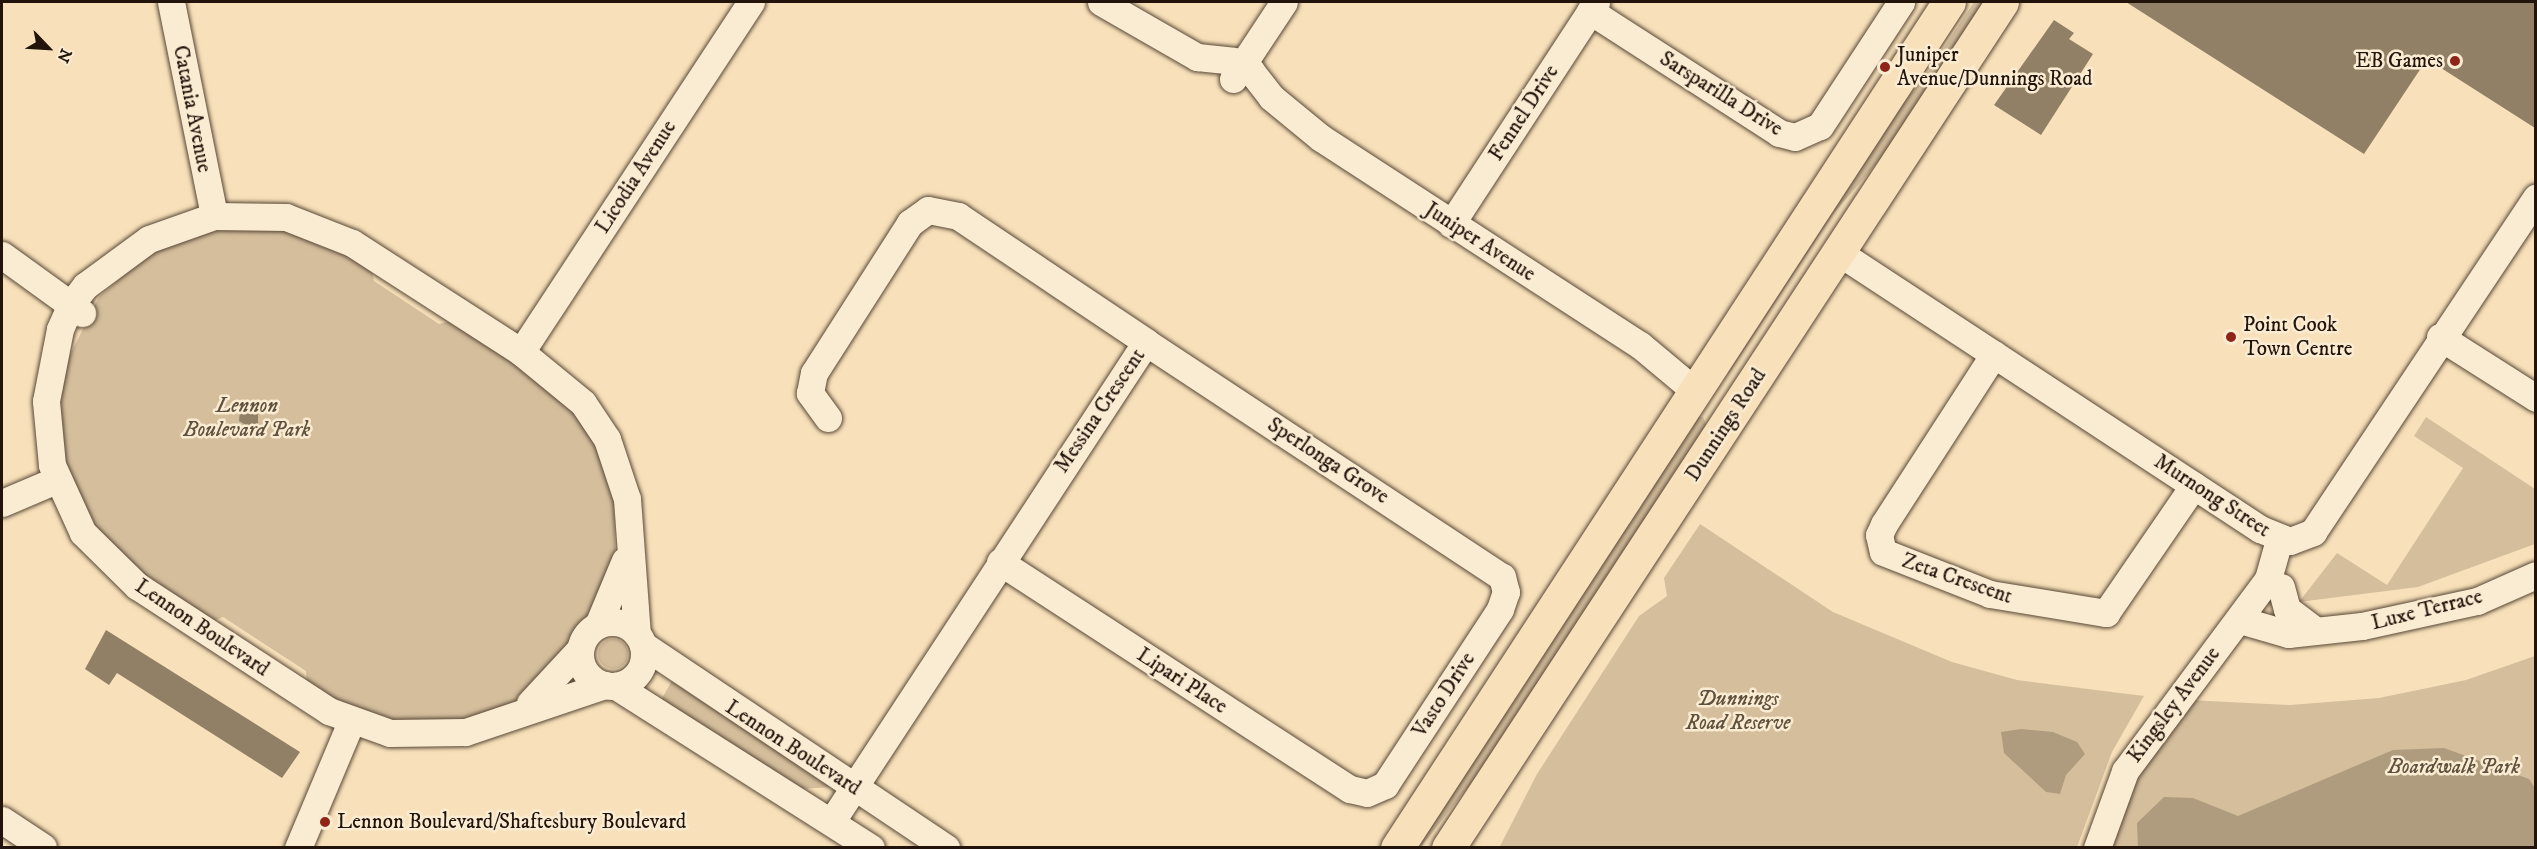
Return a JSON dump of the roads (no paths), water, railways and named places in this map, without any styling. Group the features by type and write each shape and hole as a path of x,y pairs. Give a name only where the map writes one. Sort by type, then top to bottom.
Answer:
{"main road":[{"path":"1397,848 1949,2"},
{"name":"Dunnings Road","path":"1448,848 2002,2"},
{"path":"1700,384 1736,408"}],"street":[{"name":"Catania Avenue","path":"171,2 214,216"},
{"name":"Licodia Avenue","path":"521,352 751,2"},
{"path":"1101,2 1152,35 1184,68 1238,73 1284,2"},
{"name":"Sarsparilla Drive","path":"1593,6 1779,133 1795,137 1820,126 1901,2"},
{"name":"Fennel Drive","path":"1451,224 1593,6"},
{"name":"Juniper Avenue","path":"1238,73 1266,114 1320,138 1700,384"},
{"name":"Murnong Street","path":"1838,252 2194,485 2288,540 2313,531 2439,337 2535,197"},
{"name":"Messina Crescent","path":"828,418 810,393 814,373 910,223 928,210 958,216 1146,342 832,821"},
{"name":"Lennon Boulevard","path":"872,848 832,821 610,686 445,735 403,735 351,722 122,575 82,533 56,480 46,415 57,350 80,304 106,272 149,239 214,216 286,217 338,235 521,352 570,389 597,422 622,480 630,533 630,592 640,639 854,788 946,848"},
{"path":"9,260 80,304"},
{"path":"2439,337 2535,398"},
{"name":"Sperlonga Grove","path":"1146,342 1494,570 1505,586"},
{"name":"Zeta Crescent","path":"1994,354 1884,524 1879,535 1883,552 1990,594 2106,613 2194,485"},
{"path":"2,503 56,480"},
{"name":"Lennon Boulevard","path":"598,625 630,533"},
{"name":"Kingsley Avenue","path":"2097,848 2108,808 2143,740 2239,627 2281,587 2288,540"},
{"name":"Kingsley Avenue","path":"2239,627 2288,540"},
{"name":"Lipari Place","path":"1000,562 1350,789 1367,793"},
{"name":"Luxe Terrace","path":"2239,627 2279,633 2427,614 2535,575"},
{"name":"Vasto Drive","path":"1367,793 1385,785 1500,609 1505,586"},
{"path":"2281,587 2287,609 2314,629"},
{"path":"619,623 640,639 639,672 610,686 587,674 580,649 598,625 619,623"},
{"name":"Lennon Boulevard","path":"515,715 553,683 580,649"},
{"path":"298,848 351,722"},
{"path":"7,832 43,847"}],"place":[{"name":"EB Games","path":"2455,61"},
{"name":"Juniper Avenue/Dunnings Road","path":"1885,67"},
{"name":"Point Cook Town Centre","path":"2231,337"},
{"name":"Lennon Boulevard/Shaftesbury Boulevard","path":"325,822"}],"park label":[{"name":"Lennon Boulevard Park","path":"247,418"},
{"name":"Dunnings Road Reserve","path":"1738,711"},
{"name":"Boardwalk Park","path":"2454,767"}]}
